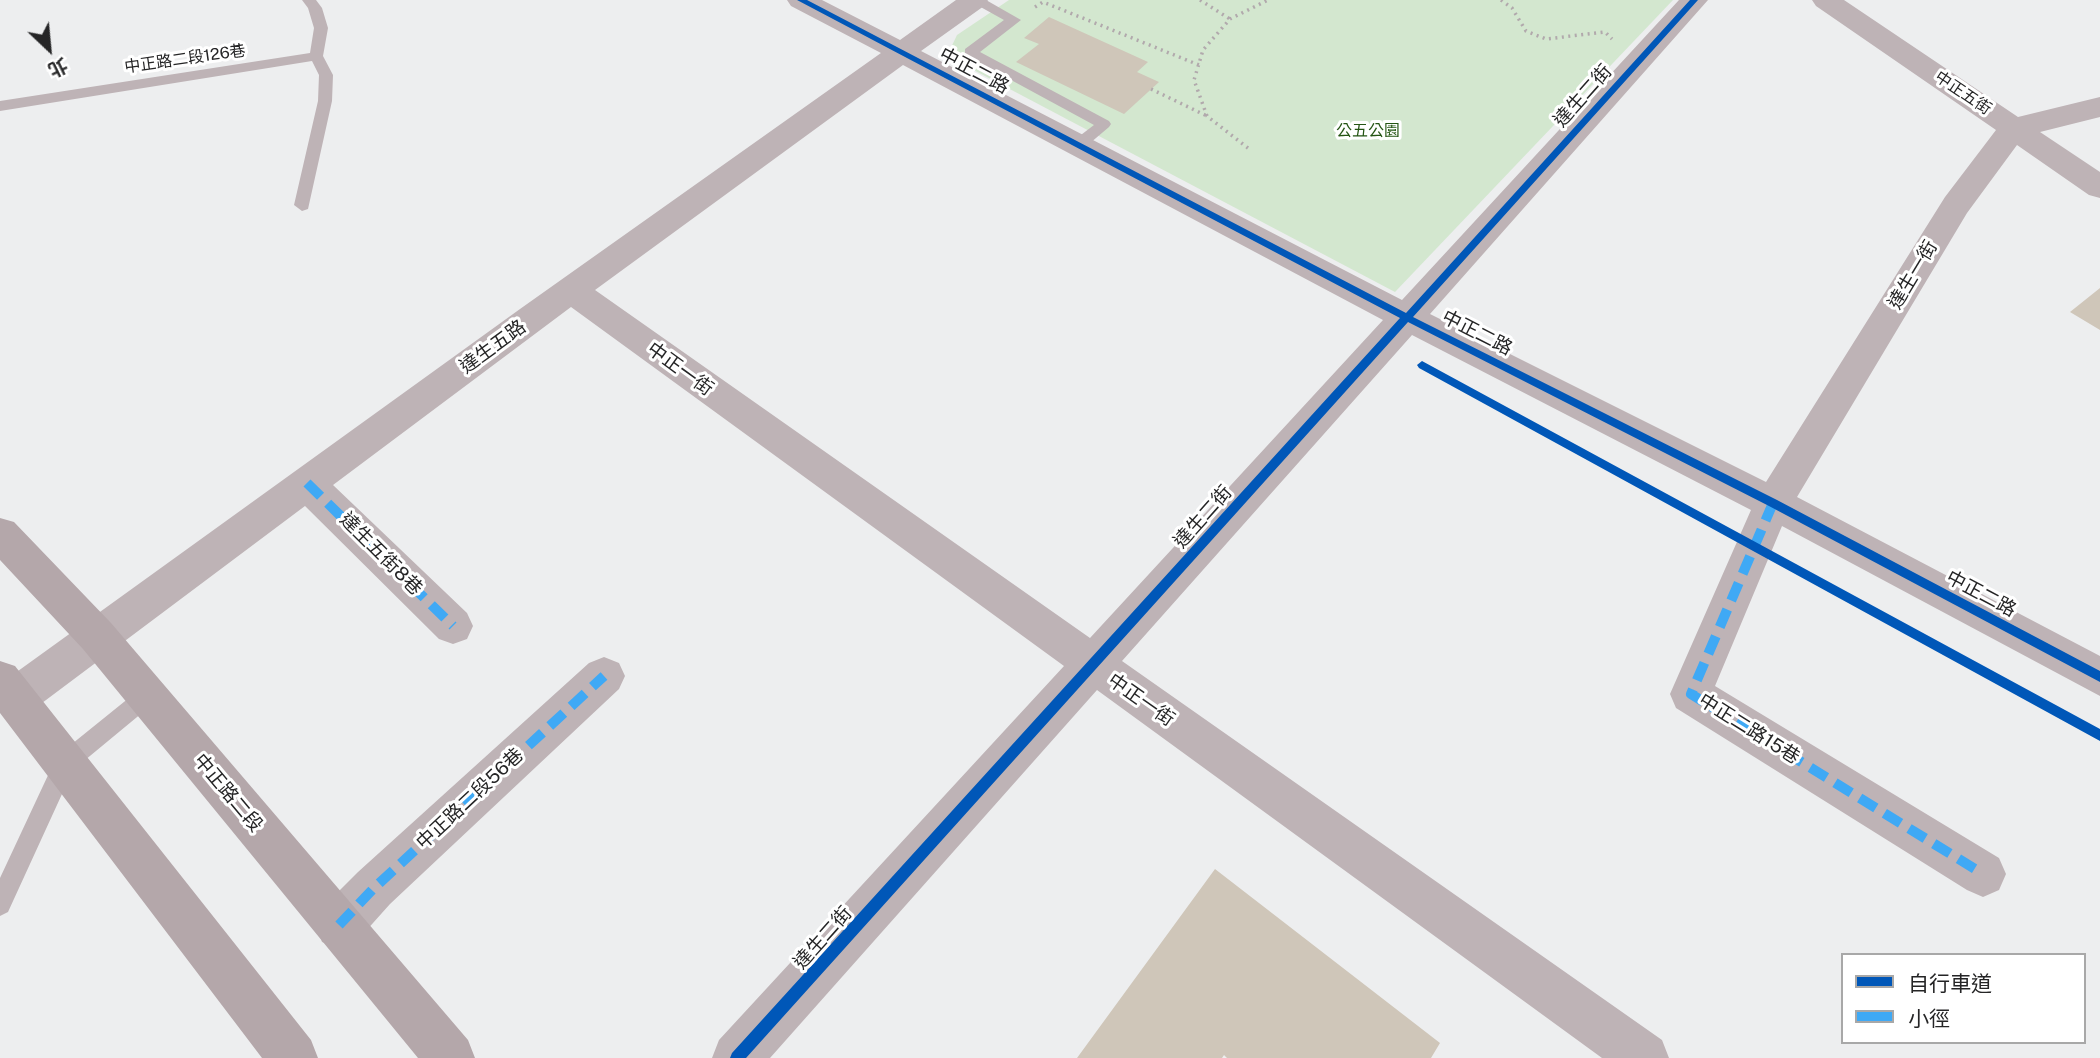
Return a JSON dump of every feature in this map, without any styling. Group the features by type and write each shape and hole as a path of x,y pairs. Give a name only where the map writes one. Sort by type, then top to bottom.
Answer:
{"main road":[{"name":"中正路二段","path":"0,534 97,636 450,1058"},
{"path":"8,689 293,1058"}],"street":[{"name":"中正二路","path":"801,0 1406,317 1773,503 2100,677"},
{"name":"達生五路","path":"8,689 97,636 571,290 975,0"},
{"name":"達生二街","path":"737,1058 1694,0"},
{"name":"中正五街","path":"1826,0 2100,187"},
{"path":"2014,128 2100,107"},
{"name":"達生一街","path":"1773,503 1956,205 2014,128"},
{"name":"中正一街","path":"571,290 1644,1058"},
{"name":"達生五街8巷","path":"307,483 453,626"},
{"name":"中正二路15巷","path":"1773,503 1691,694 1983,874"},
{"name":"中正路二段56巷","path":"339,925 374,888 604,676"}],"lane":[{"path":"302,205 325,101 326,75 316,56 321,28 315,8 309,0"},
{"path":"975,0 1014,20 970,52 1104,124 1078,145"},
{"name":"中正路二段126巷","path":"0,106 316,56"},
{"path":"0,904 65,763 147,696"}],"path":[{"path":"1200,0 1230,19"},
{"path":"1207,116 1194,80 1203,50 1230,19 1268,0"},
{"path":"1501,0 1512,8 1526,31 1546,39 1605,32 1614,41"},
{"path":"1014,20 1043,2 1199,65"},
{"path":"1151,89 1207,116 1248,148"}],"green space":[{"name":"公五公園","path":"1009,0 1673,0 1395,292 947,56 957,35"}],"building":[{"path":"1049,17 1148,62 1137,72 1159,82 1124,114 1016,62 1039,44 1024,38"},
{"path":"2100,288 2100,330 2070,312"},
{"path":"1215,869 1440,1043 1431,1058 1227,1058 1224,1055 1222,1058 1077,1058"}],"marked path":[{"path":"307,483 453,626"},
{"path":"1773,503 1691,694 1983,874"},
{"path":"339,925 374,888 604,676"}],"cycle path":[{"path":"801,0 1406,317 1773,503 2100,677"},
{"path":"737,1058 1694,0"},
{"path":"1422,365 2100,735"}]}
